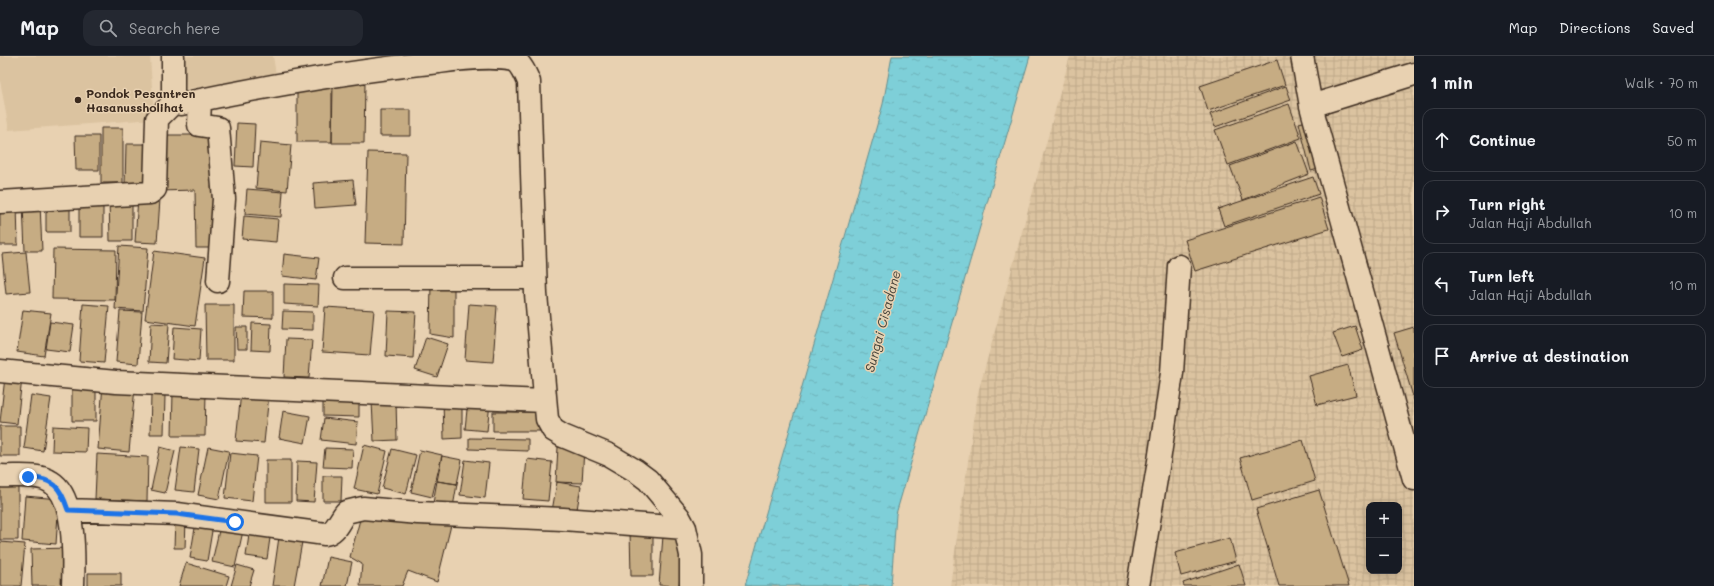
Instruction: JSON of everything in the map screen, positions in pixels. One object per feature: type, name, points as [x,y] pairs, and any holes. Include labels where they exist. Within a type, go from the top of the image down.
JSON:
[{"type":"street","points":[[173,56],[172,91],[175,101],[181,104],[373,69],[481,57],[496,57],[515,60],[523,69],[529,82],[535,278],[546,419],[553,430],[563,436],[609,455],[648,480],[679,517],[685,528],[691,555],[690,586]]},
{"type":"street","points":[[1302,56],[1311,106],[1414,479]]},
{"type":"street","points":[[1311,106],[1414,74]]},
{"type":"street","points":[[200,100],[199,125],[218,128],[224,199],[218,281]]},
{"type":"street","points":[[0,202],[150,193],[155,189],[157,119],[175,101]]},
{"type":"street","points":[[1138,586],[1172,373],[1179,266]]},
{"type":"street","points":[[345,278],[535,278]]},
{"type":"street","points":[[0,371],[116,382],[544,401]]},
{"type":"street","points":[[0,476],[39,478],[51,481],[58,488],[63,496],[68,510],[73,538],[73,586]]},
{"type":"street","points":[[68,510],[177,514],[325,534],[330,534],[334,531],[346,512],[363,508],[426,513],[563,519],[685,528]]},
{"type":"shaded area","name":"Pondok Pesantren Hasanussholihat","points":[[0,56],[150,56],[154,119],[9,130],[0,80]]},
{"type":"shaded area","points":[[183,56],[273,56],[276,75],[186,89]]},
{"type":"shaded area","points":[[1070,56],[1414,56],[1414,586],[950,586],[978,393]]},
{"type":"water","name":"Sungai Cisadane","points":[[892,56],[1030,56],[896,514],[891,586],[745,586],[883,104]]},
{"type":"building","points":[[1277,60],[1285,85],[1208,111],[1200,86]]},
{"type":"building","points":[[333,82],[365,83],[364,143],[332,143]]},
{"type":"building","points":[[297,83],[332,83],[332,142],[297,142]]},
{"type":"building","points":[[1286,86],[1291,100],[1215,127],[1210,114]]},
{"type":"building","points":[[1289,104],[1301,138],[1228,165],[1215,130]]},
{"type":"building","points":[[380,110],[411,110],[411,136],[380,136]]},
{"type":"building","points":[[1314,119],[1326,167],[1311,171],[1299,123]]},
{"type":"building","points":[[237,123],[255,124],[253,167],[235,166]]},
{"type":"building","points":[[101,128],[123,128],[123,183],[101,183]]},
{"type":"building","points":[[159,135],[213,135],[218,248],[196,248],[195,190],[160,191]]},
{"type":"building","points":[[75,136],[99,136],[99,170],[76,170]]},
{"type":"building","points":[[1297,141],[1309,174],[1243,200],[1230,166]]},
{"type":"building","points":[[260,142],[291,145],[287,191],[256,188]]},
{"type":"building","points":[[126,144],[153,144],[152,187],[125,186]]},
{"type":"building","points":[[368,152],[406,153],[404,244],[365,243]]},
{"type":"building","points":[[1313,177],[1319,194],[1224,226],[1218,209]]},
{"type":"building","points":[[353,180],[356,205],[315,208],[313,183]]},
{"type":"building","points":[[247,189],[283,192],[281,217],[245,214]]},
{"type":"building","points":[[109,197],[132,197],[132,241],[110,241]]},
{"type":"building","points":[[138,197],[160,199],[157,243],[135,242]]},
{"type":"building","points":[[1319,197],[1329,229],[1195,271],[1185,240]]},
{"type":"building","points":[[79,202],[103,202],[103,237],[79,237]]},
{"type":"building","points":[[17,203],[18,245],[0,245],[0,204]]},
{"type":"building","points":[[40,204],[42,251],[25,251],[23,205]]},
{"type":"building","points":[[46,206],[70,206],[70,232],[46,232]]},
{"type":"building","points":[[244,216],[278,219],[276,242],[242,239]]},
{"type":"building","points":[[119,246],[148,248],[143,311],[115,309]]},
{"type":"building","points":[[53,249],[116,250],[115,300],[52,299]]},
{"type":"building","points":[[154,251],[205,258],[195,326],[145,319]]},
{"type":"building","points":[[26,252],[30,292],[6,294],[2,254]]},
{"type":"building","points":[[284,254],[319,258],[316,280],[282,276]]},
{"type":"building","points":[[454,281],[454,338],[430,334],[431,284]]},
{"type":"building","points":[[284,284],[319,285],[318,306],[284,304]]},
{"type":"building","points":[[244,291],[273,291],[273,318],[243,317]]},
{"type":"building","points":[[83,304],[109,306],[104,363],[79,361]]},
{"type":"building","points":[[469,304],[497,306],[493,362],[465,360]]},
{"type":"building","points":[[205,305],[234,305],[234,360],[206,360]]},
{"type":"building","points":[[325,307],[374,310],[370,355],[322,352]]},
{"type":"building","points":[[23,310],[51,313],[44,356],[17,352]]},
{"type":"building","points":[[120,311],[142,312],[138,364],[116,362]]},
{"type":"building","points":[[283,311],[313,312],[313,330],[282,329]]},
{"type":"building","points":[[388,311],[416,312],[413,358],[386,356]]},
{"type":"building","points":[[50,322],[74,325],[70,352],[46,349]]},
{"type":"building","points":[[151,323],[169,324],[166,363],[149,362]]},
{"type":"building","points":[[252,323],[271,324],[270,351],[251,350]]},
{"type":"building","points":[[1355,326],[1363,350],[1342,357],[1333,333]]},
{"type":"building","points":[[174,327],[201,329],[199,361],[172,359]]},
{"type":"building","points":[[236,327],[247,327],[247,349],[237,349]]},
{"type":"building","points":[[1414,327],[1414,400],[1394,333]]},
{"type":"building","points":[[426,337],[448,344],[437,377],[415,370]]},
{"type":"building","points":[[286,339],[312,340],[309,378],[284,377]]},
{"type":"building","points":[[1348,365],[1356,395],[1317,405],[1309,376]]},
{"type":"building","points":[[5,377],[22,378],[17,424],[0,422]]},
{"type":"building","points":[[72,382],[96,382],[96,421],[72,421]]},
{"type":"building","points":[[103,384],[135,387],[129,452],[98,449]]},
{"type":"building","points":[[173,392],[206,393],[205,436],[172,436]]},
{"type":"building","points":[[241,392],[269,394],[264,443],[236,441]]},
{"type":"building","points":[[31,395],[51,398],[43,451],[24,448]]},
{"type":"building","points":[[151,395],[165,395],[164,434],[150,434]]},
{"type":"building","points":[[462,398],[462,438],[444,439],[443,399]]},
{"type":"building","points":[[323,400],[359,400],[359,417],[323,416]]},
{"type":"building","points":[[468,400],[490,403],[487,431],[465,429]]},
{"type":"building","points":[[396,401],[397,440],[374,441],[372,402]]},
{"type":"building","points":[[283,411],[310,416],[305,443],[279,438]]},
{"type":"building","points":[[493,412],[541,412],[541,431],[493,431]]},
{"type":"building","points":[[324,418],[358,422],[356,444],[321,440]]},
{"type":"building","points":[[0,426],[20,426],[20,456],[0,456]]},
{"type":"building","points":[[53,426],[87,428],[86,452],[52,451]]},
{"type":"building","points":[[469,438],[528,439],[528,451],[469,449]]},
{"type":"building","points":[[1303,440],[1315,481],[1252,500],[1240,458]]},
{"type":"building","points":[[364,445],[387,451],[377,494],[354,489]]},
{"type":"building","points":[[160,447],[175,451],[165,493],[151,490]]},
{"type":"building","points":[[181,447],[199,449],[194,492],[175,490]]},
{"type":"building","points":[[208,447],[229,451],[219,499],[198,495]]},
{"type":"building","points":[[558,447],[584,448],[582,483],[556,482]]},
{"type":"building","points":[[325,448],[353,449],[352,468],[323,467]]},
{"type":"building","points":[[392,449],[416,455],[406,494],[382,488]]},
{"type":"building","points":[[420,450],[442,455],[432,497],[411,492]]},
{"type":"building","points":[[230,453],[257,456],[252,501],[225,498]]},
{"type":"building","points":[[97,454],[148,457],[147,501],[95,499]]},
{"type":"building","points":[[442,456],[462,460],[457,484],[437,481]]},
{"type":"building","points":[[527,459],[552,462],[548,501],[523,499]]},
{"type":"building","points":[[266,460],[291,460],[291,502],[266,502]]},
{"type":"building","points":[[465,460],[489,463],[485,498],[460,495]]},
{"type":"building","points":[[297,461],[317,462],[314,502],[296,501]]},
{"type":"building","points":[[323,476],[342,476],[341,501],[323,501]]},
{"type":"building","points":[[437,481],[457,484],[453,507],[433,503]]},
{"type":"building","points":[[557,482],[581,486],[576,515],[552,511]]},
{"type":"building","points":[[0,485],[18,485],[18,540],[0,540]]},
{"type":"building","points":[[1319,490],[1349,586],[1279,586],[1256,509]]},
{"type":"building","points":[[25,496],[59,499],[56,544],[22,541]]},
{"type":"building","points":[[362,512],[451,525],[437,582],[408,571],[402,586],[360,586],[362,564],[350,557]]},
{"type":"building","points":[[175,519],[186,520],[185,548],[174,548]]},
{"type":"building","points":[[196,522],[213,525],[207,561],[190,558]]},
{"type":"building","points":[[220,526],[243,531],[235,567],[212,562]]},
{"type":"building","points":[[250,528],[271,531],[267,559],[246,556]]},
{"type":"building","points":[[630,530],[653,530],[653,576],[631,576]]},
{"type":"building","points":[[663,536],[683,538],[679,586],[659,585]]},
{"type":"building","points":[[279,537],[302,542],[294,586],[272,586]]},
{"type":"building","points":[[1230,538],[1236,561],[1181,576],[1175,553]]},
{"type":"building","points":[[0,542],[25,544],[21,586],[0,586]]},
{"type":"building","points":[[69,548],[70,586],[32,586],[31,549]]},
{"type":"building","points":[[328,557],[352,562],[347,586],[322,586]]},
{"type":"building","points":[[186,563],[229,576],[226,586],[179,586]]},
{"type":"building","points":[[1239,564],[1246,586],[1184,586],[1183,583]]},
{"type":"building","points":[[237,565],[254,570],[249,586],[231,586]]},
{"type":"building","points":[[88,573],[121,573],[121,586],[88,586]]},
{"type":"place","name":"Pondok Pesantren Hasanussholihat","points":[[78,100]]},
{"type":"route","points":[[28,477],[51,481],[63,496],[68,510],[177,514],[235,522]]}]
